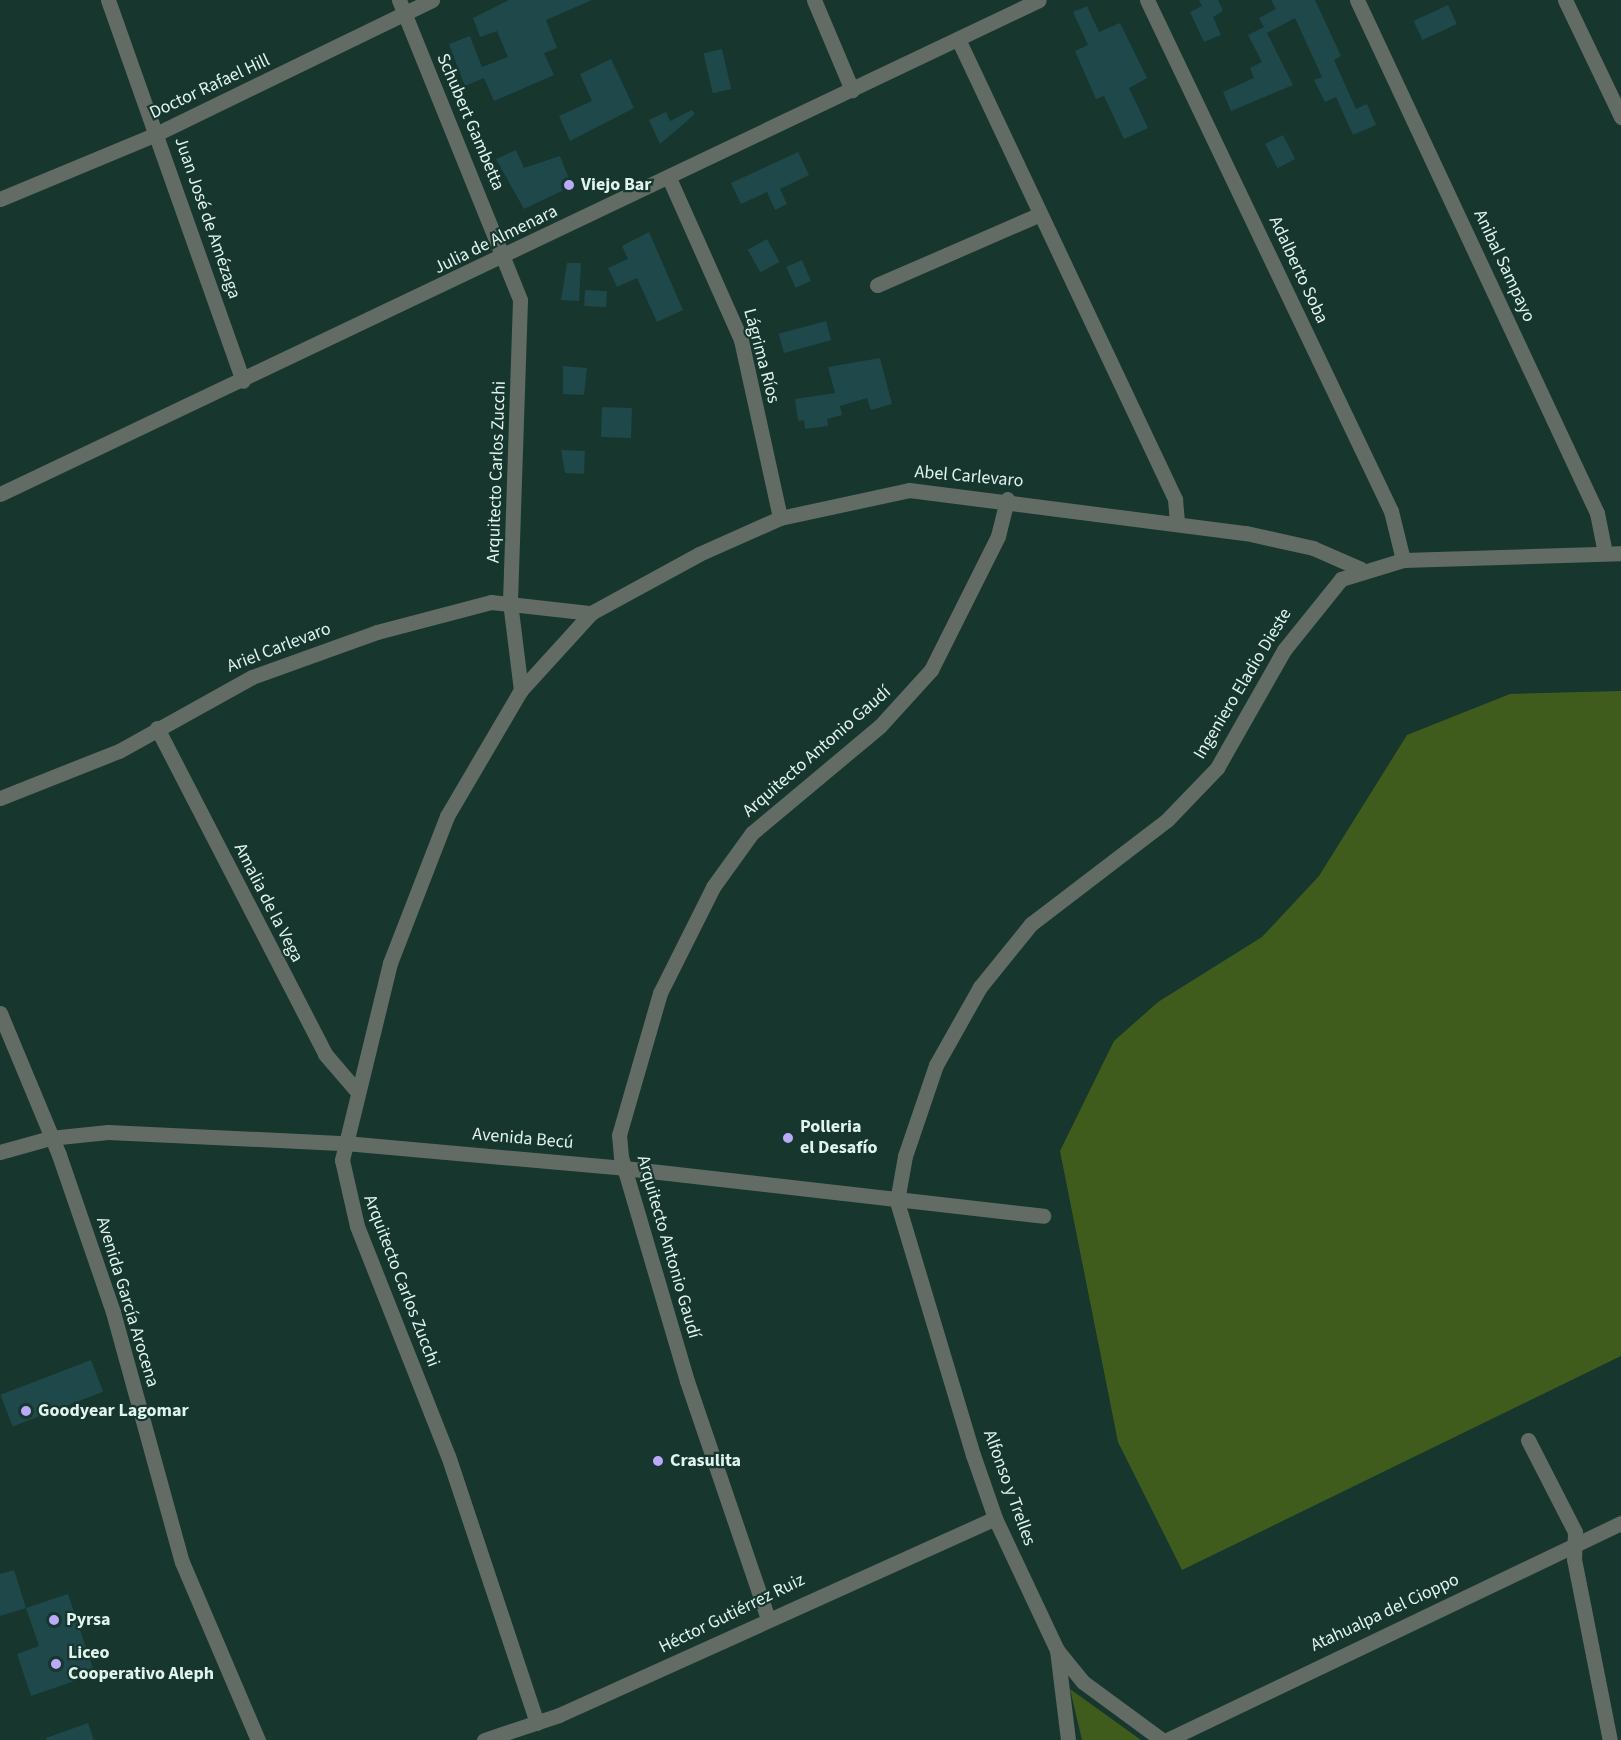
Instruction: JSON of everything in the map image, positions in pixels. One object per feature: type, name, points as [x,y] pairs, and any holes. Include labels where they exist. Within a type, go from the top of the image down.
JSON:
[{"type":"street","name":"Juan José de Amézaga","points":[[108,0],[243,381]]},
{"type":"street","name":"Schubert Gambetta","points":[[399,0],[506,258]]},
{"type":"street","name":"Doctor Rafael Hill","points":[[0,199],[156,134],[405,16],[432,0]]},
{"type":"street","points":[[814,0],[852,90]]},
{"type":"street","name":"Julia de Almenara","points":[[0,494],[506,258],[1039,0]]},
{"type":"street","name":"Adalberto Soba","points":[[1148,0],[1391,511],[1403,560]]},
{"type":"street","name":"Anibal Sampayo","points":[[1357,0],[1597,513],[1605,553]]},
{"type":"street","points":[[1565,0],[1621,117]]},
{"type":"street","points":[[958,39],[1038,215],[1175,499],[1177,521]]},
{"type":"street","name":"Lágrima Ríos","points":[[669,178],[741,340],[780,518]]},
{"type":"street","points":[[877,285],[1038,215]]},
{"type":"street","name":"Arquitecto Carlos Zucchi","points":[[506,258],[520,300],[521,346],[510,602],[521,690]]},
{"type":"street","name":"Abel Carlevaro","points":[[591,613],[780,518],[909,490],[1006,499],[1177,521],[1313,548],[1361,569]]},
{"type":"street","name":"Arquitecto Antonio Gaudí","points":[[767,1617],[720,1485],[624,1168],[619,1135],[628,1093],[660,993],[695,915],[752,833],[880,726],[931,670],[998,536],[1006,499]]},
{"type":"street","name":"Ingeniero Eladio Dieste","points":[[897,1201],[905,1156],[929,1083],[980,987],[1031,924],[1197,792],[1233,743],[1307,616],[1341,579],[1361,569],[1403,560],[1621,553]]},
{"type":"street","name":"Ariel Carlevaro","points":[[0,798],[119,750],[252,677],[347,643],[491,602],[510,602],[591,613]]},
{"type":"street","name":"Arquitecto Carlos Zucchi","points":[[537,1723],[448,1456],[357,1226],[344,1186],[345,1143],[355,1089],[390,963],[447,816],[521,690],[591,613]]},
{"type":"street","name":"Amalia de la Vega","points":[[157,728],[325,1054],[355,1089]]},
{"type":"street","name":"Avenida García Arocena","points":[[0,1013],[50,1138],[113,1312],[182,1562],[258,1740]]},
{"type":"street","name":"Avenida Becú","points":[[0,1152],[50,1138],[148,1132],[345,1143],[624,1168],[897,1201],[1043,1215]]},
{"type":"street","name":"Alfonso y Trelles","points":[[897,1201],[995,1518],[1057,1650],[1083,1682],[1162,1740]]},
{"type":"street","points":[[1528,1440],[1575,1532],[1574,1545],[1610,1740]]},
{"type":"street","name":"Héctor Gutiérrez Ruiz","points":[[484,1740],[537,1723],[767,1617],[995,1518]]},
{"type":"street","name":"Atahualpa del Cioppo","points":[[1167,1740],[1621,1523]]},
{"type":"street","points":[[1057,1650],[1068,1740]]},
{"type":"green space","points":[[1621,691],[1621,1356],[1182,1570],[1118,1442],[1060,1151],[1114,1041],[1158,1002],[1262,937],[1319,876],[1407,735],[1510,694]]},
{"type":"green space","points":[[1070,1689],[1141,1740],[1082,1740]]},
{"type":"building","points":[[509,0],[592,0],[546,20],[557,48],[544,53],[554,75],[494,101],[484,78],[465,86],[449,44],[470,36],[482,67],[508,57],[497,31],[480,37],[473,18]]},
{"type":"building","points":[[1199,0],[1218,0],[1223,11],[1213,17],[1221,35],[1204,42],[1190,12],[1202,6]]},
{"type":"building","points":[[1271,0],[1315,0],[1341,56],[1334,60],[1356,109],[1367,104],[1376,125],[1353,135],[1336,97],[1325,102],[1314,80],[1322,77],[1295,18],[1267,33],[1293,85],[1231,111],[1223,92],[1254,78],[1250,68],[1262,62],[1248,35],[1264,27],[1259,18],[1276,9]]},
{"type":"building","points":[[1448,5],[1457,24],[1422,40],[1414,21]]},
{"type":"building","points":[[1087,6],[1099,32],[1120,23],[1147,78],[1129,88],[1148,128],[1124,139],[1104,96],[1096,99],[1075,51],[1088,45],[1073,12]]},
{"type":"building","points":[[722,49],[731,89],[713,93],[703,53]]},
{"type":"building","points":[[611,59],[634,108],[570,141],[559,116],[592,101],[580,74]]},
{"type":"building","points":[[692,110],[695,114],[660,144],[649,120],[666,112],[670,121]]},
{"type":"building","points":[[1283,135],[1295,159],[1277,168],[1265,144]]},
{"type":"building","points":[[516,150],[524,168],[560,156],[572,186],[524,209],[496,159]]},
{"type":"building","points":[[798,152],[809,175],[780,189],[787,204],[775,210],[767,192],[741,204],[731,183]]},
{"type":"building","points":[[649,232],[683,310],[657,322],[637,278],[617,287],[608,268],[628,259],[622,246]]},
{"type":"building","points":[[767,239],[780,262],[760,272],[748,250]]},
{"type":"building","points":[[802,260],[811,281],[795,288],[786,267]]},
{"type":"building","points":[[567,263],[581,263],[579,301],[561,300]]},
{"type":"building","points":[[585,290],[607,291],[606,307],[584,306]]},
{"type":"building","points":[[826,321],[831,340],[784,353],[779,334]]},
{"type":"building","points":[[880,358],[892,404],[871,410],[867,398],[840,406],[842,415],[827,419],[828,426],[805,429],[804,420],[798,421],[795,399],[835,393],[828,367]]},
{"type":"building","points":[[563,366],[587,368],[584,395],[563,394]]},
{"type":"building","points":[[602,407],[632,408],[631,438],[601,437]]},
{"type":"building","points":[[561,450],[585,451],[584,474],[565,473]]},
{"type":"building","name":"Goodyear Lagomar","points":[[91,1360],[103,1392],[13,1427],[0,1395]]},
{"type":"building","points":[[14,1570],[26,1608],[0,1616],[0,1574]]},
{"type":"building","name":"Liceo Cooperativo Aleph","points":[[68,1594],[95,1674],[31,1696],[17,1654],[39,1646],[26,1608]]},
{"type":"building","points":[[88,1723],[94,1740],[46,1740],[46,1738]]},
{"type":"place","name":"Viejo Bar","points":[[569,185]]},
{"type":"place","name":"Polleria el Desafío","points":[[788,1138]]},
{"type":"place","name":"Goodyear Lagomar","points":[[26,1411]]},
{"type":"place","name":"Crasulita","points":[[658,1461]]},
{"type":"place","name":"Pyrsa","points":[[54,1620]]},
{"type":"place","name":"Liceo Cooperativo Aleph","points":[[56,1664]]}]
